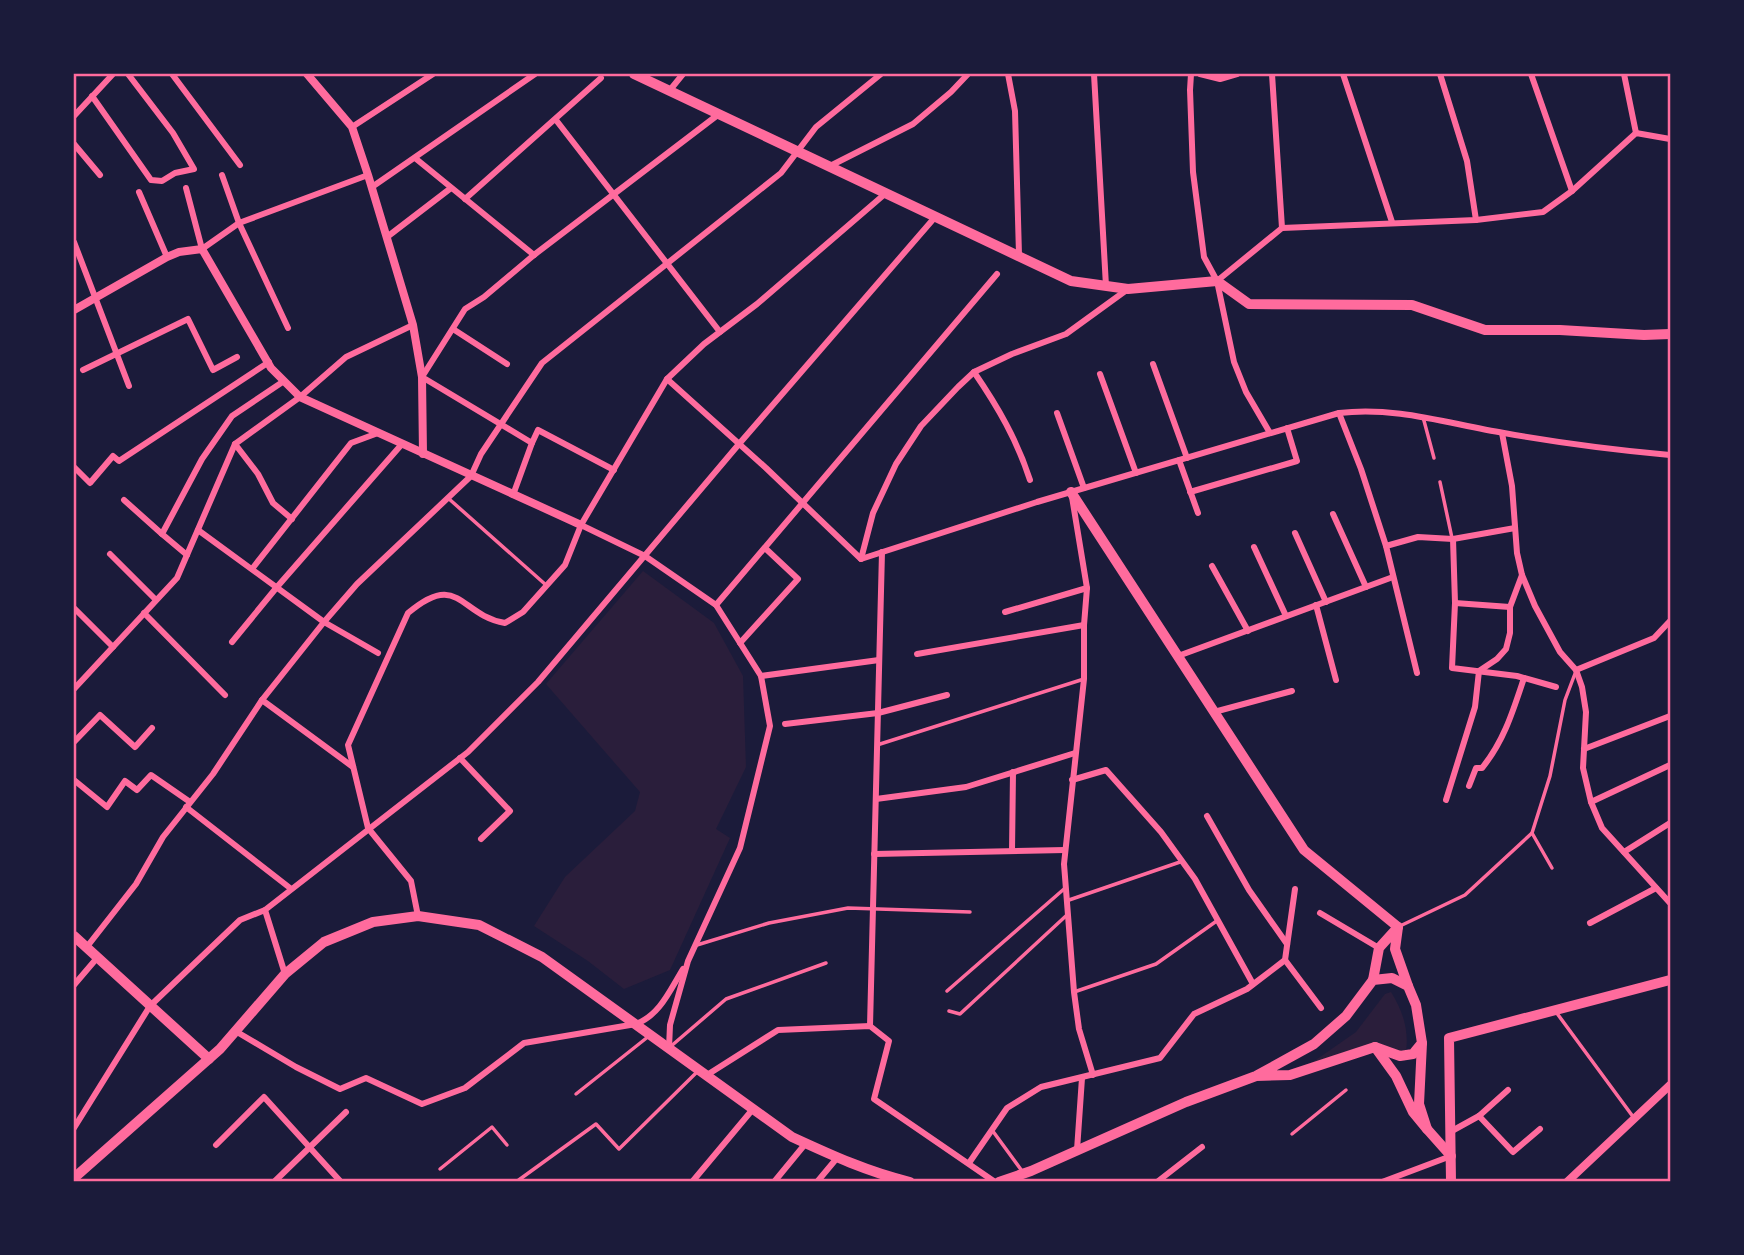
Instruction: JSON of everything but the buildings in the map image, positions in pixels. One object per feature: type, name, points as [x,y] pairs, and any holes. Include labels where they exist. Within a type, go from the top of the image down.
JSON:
[{"type":"main road","points":[[634,74],[1071,281],[1128,289],[1217,281],[1249,304],[1412,305],[1485,330],[1671,334]]},
{"type":"main road","points":[[1071,492],[1304,850],[1398,927]]},
{"type":"main road","points":[[74,1178],[209,1059],[237,1032],[285,974],[324,942],[373,922],[418,916],[479,925],[542,957],[792,1137],[884,1176],[910,1181]]},
{"type":"main road","points":[[997,1181],[1025,1177],[1077,1150],[1186,1102],[1256,1076],[1314,1044],[1346,1016],[1373,980],[1379,948],[1398,927]]},
{"type":"main road","points":[[1398,927],[1395,949],[1416,1005],[1422,1044],[1419,1104],[1427,1129]]},
{"type":"main road","points":[[74,936],[209,1059]]},
{"type":"main road","points":[[1373,980],[1392,978],[1408,986]]},
{"type":"main road","points":[[1451,1181],[1449,1038],[1671,980]]},
{"type":"main road","points":[[1256,1076],[1290,1075],[1375,1047],[1399,1056],[1413,1054],[1422,1044]]},
{"type":"main road","points":[[1375,1047],[1396,1076],[1413,1112],[1451,1156]]},
{"type":"street","points":[[74,116],[113,74]]},
{"type":"street","points":[[92,96],[151,180],[162,181],[174,173],[194,169],[173,133],[128,74]]},
{"type":"street","points":[[172,74],[240,165]]},
{"type":"street","points":[[352,127],[433,74]]},
{"type":"street","points":[[372,187],[535,74]]},
{"type":"street","points":[[670,90],[683,74]]},
{"type":"street","points":[[86,948],[136,884],[163,837],[213,774],[262,700],[357,584],[471,476],[481,454],[542,363],[781,173],[816,127],[881,74]]},
{"type":"street","points":[[830,166],[913,124],[968,74]]},
{"type":"street","points":[[1008,74],[1015,111],[1019,255]]},
{"type":"street","points":[[1094,74],[1107,286]]},
{"type":"street","points":[[1191,74],[1193,172],[1204,257],[1217,281],[1234,362],[1246,392],[1270,433]]},
{"type":"street","points":[[1200,74],[1220,79],[1237,74]]},
{"type":"street","points":[[1272,74],[1282,228]]},
{"type":"street","points":[[1343,74],[1392,222]]},
{"type":"street","points":[[1440,74],[1467,162],[1476,220]]},
{"type":"street","points":[[1531,74],[1572,191]]},
{"type":"street","points":[[1624,74],[1636,133]]},
{"type":"street","points":[[312,75],[352,127],[413,325],[422,377],[423,454]]},
{"type":"street","points":[[465,199],[601,78]]},
{"type":"street","points":[[422,377],[465,309],[719,114]]},
{"type":"street","points":[[556,120],[720,332]]},
{"type":"street","points":[[1217,281],[1282,228],[1476,220],[1543,212],[1572,191],[1636,133]]},
{"type":"street","points":[[1636,133],[1671,139]]},
{"type":"street","points":[[74,144],[100,176]]},
{"type":"street","points":[[415,158],[534,255]]},
{"type":"street","points":[[222,175],[239,223],[288,328]]},
{"type":"street","points":[[74,310],[167,257],[179,252],[202,249],[239,223],[368,175]]},
{"type":"street","points":[[186,188],[202,249],[271,368],[300,397],[645,555],[716,606],[761,676],[770,726],[740,848],[688,961],[670,1025],[669,1048]]},
{"type":"street","points":[[387,237],[452,188]]},
{"type":"street","points":[[139,192],[167,257]]},
{"type":"street","points":[[418,916],[411,881],[368,828],[348,745],[408,613],[426,598],[445,594],[461,600],[489,620],[505,623],[523,612],[565,565],[581,525],[667,379],[704,344],[757,304],[886,192]]},
{"type":"street","points":[[74,1128],[150,1006],[240,920],[265,910],[460,758],[538,682],[739,443],[936,216]]},
{"type":"street","points":[[74,242],[130,386]]},
{"type":"street","points":[[716,606],[997,274]]},
{"type":"street","points":[[861,559],[873,513],[896,464],[921,426],[974,372],[1012,354],[1066,334],[1128,289]]},
{"type":"street","points":[[83,370],[188,319],[212,370],[237,357]]},
{"type":"street","points":[[74,689],[177,578],[235,444],[300,397],[346,357],[413,325]]},
{"type":"street","points":[[453,329],[507,364]]},
{"type":"street","points":[[74,467],[90,483],[113,456],[119,461],[269,362]]},
{"type":"street","points":[[1153,364],[1198,513]]},
{"type":"street","points":[[974,372],[1008,425],[1030,480]]},
{"type":"street","points":[[1100,373],[1136,473]]},
{"type":"street","points":[[422,377],[532,443]]},
{"type":"street","points":[[667,379],[861,559]]},
{"type":"street","points":[[162,534],[202,458],[232,416],[284,381]]},
{"type":"street","points":[[861,559],[1084,488],[1339,413],[1393,411],[1502,433],[1671,455]]},
{"type":"street","points":[[1057,413],[1084,488]]},
{"type":"street","points":[[1339,413],[1361,469],[1385,546],[1418,673]]},
{"type":"street","points":[[1191,492],[1297,461],[1287,428]]},
{"type":"street","points":[[513,495],[538,430],[614,470]]},
{"type":"street","points":[[252,569],[351,443],[378,433]]},
{"type":"street","points":[[1502,433],[1512,486],[1522,575],[1535,606],[1560,652],[1576,670],[1582,687],[1586,712],[1583,768],[1591,802],[1602,828],[1671,903]]},
{"type":"street","points":[[235,444],[258,474],[273,503],[292,519]]},
{"type":"street","points":[[232,642],[276,587],[402,444]]},
{"type":"street","points":[[1071,492],[1087,588],[1084,679],[1065,850],[1065,888],[1079,1029],[1093,1075]]},
{"type":"street","points":[[124,500],[187,555]]},
{"type":"street","points":[[1333,514],[1366,587]]},
{"type":"street","points":[[1385,546],[1418,537],[1452,539],[1515,528]]},
{"type":"street","points":[[198,530],[324,622],[378,653]]},
{"type":"street","points":[[1295,533],[1326,602]]},
{"type":"street","points":[[1452,539],[1455,603],[1452,668],[1524,678],[1556,687]]},
{"type":"street","points":[[1254,547],[1286,617]]},
{"type":"street","points":[[740,643],[798,579],[765,548]]},
{"type":"street","points":[[870,1026],[882,552]]},
{"type":"street","points":[[110,554],[156,600]]},
{"type":"street","points":[[1212,566],[1248,631]]},
{"type":"street","points":[[1446,800],[1475,707],[1479,671],[1506,649],[1510,633],[1510,607],[1522,575]]},
{"type":"street","points":[[1177,657],[1393,577]]},
{"type":"street","points":[[1005,612],[1087,588]]},
{"type":"street","points":[[1455,603],[1510,607]]},
{"type":"street","points":[[1316,606],[1336,680]]},
{"type":"street","points":[[74,608],[113,647]]},
{"type":"street","points":[[144,614],[225,695]]},
{"type":"street","points":[[1576,670],[1654,638],[1671,621]]},
{"type":"street","points":[[917,654],[1084,625]]},
{"type":"street","points":[[761,676],[879,660]]},
{"type":"street","points":[[1469,786],[1476,768],[1482,768],[1507,730],[1524,678]]},
{"type":"street","points":[[1214,712],[1292,691]]},
{"type":"street","points":[[785,724],[878,713],[947,695]]},
{"type":"street","points":[[262,700],[353,767]]},
{"type":"street","points":[[74,742],[100,715],[135,747],[152,728]]},
{"type":"street","points":[[1584,749],[1671,716]]},
{"type":"street","points":[[876,799],[966,787],[1075,753]]},
{"type":"street","points":[[460,758],[510,811],[481,839]]},
{"type":"street","points":[[1591,802],[1671,765]]},
{"type":"street","points":[[1072,780],[1106,769],[1161,832],[1182,861],[1253,984]]},
{"type":"street","points":[[1012,851],[1013,772]]},
{"type":"street","points":[[74,780],[107,807],[125,781],[137,790],[151,775],[290,888]]},
{"type":"street","points":[[1207,816],[1249,890],[1287,944]]},
{"type":"street","points":[[1624,852],[1671,823]]},
{"type":"street","points":[[874,854],[1065,850]]},
{"type":"street","points":[[1590,923],[1656,888]]},
{"type":"street","points":[[1294,889],[1285,960],[1321,1008]]},
{"type":"street","points":[[265,910],[285,974]]},
{"type":"street","points":[[1320,913],[1379,948]]},
{"type":"street","points":[[74,985],[97,958]]},
{"type":"street","points":[[969,1163],[1007,1108],[1041,1087],[1160,1058],[1194,1014],[1253,984],[1285,960]]},
{"type":"street","points":[[237,1032],[340,1089],[366,1078],[422,1104],[465,1088],[524,1042],[636,1024],[649,1019],[659,1008],[688,961]]},
{"type":"street","points":[[703,1072],[778,1030],[870,1026],[889,1041],[874,1099],[997,1181]]},
{"type":"street","points":[[1077,1150],[1082,1078]]},
{"type":"street","points":[[1567,1181],[1671,1085]]},
{"type":"street","points":[[1450,1132],[1479,1116],[1508,1090]]},
{"type":"street","points":[[216,1145],[264,1097],[341,1181]]},
{"type":"street","points":[[692,1181],[753,1109]]},
{"type":"street","points":[[274,1181],[346,1112]]},
{"type":"street","points":[[1479,1116],[1514,1152],[1540,1129]]},
{"type":"street","points":[[774,1181],[806,1143]]},
{"type":"street","points":[[1157,1181],[1202,1147]]},
{"type":"street","points":[[1382,1181],[1451,1156]]},
{"type":"street","points":[[817,1181],[837,1158]]},
{"type":"lane","points":[[1423,417],[1434,458]]},
{"type":"lane","points":[[1440,482],[1452,539]]},
{"type":"lane","points":[[448,498],[547,585]]},
{"type":"lane","points":[[1398,927],[1465,895],[1532,833],[1550,776],[1565,700],[1576,670]]},
{"type":"lane","points":[[877,745],[1084,679]]},
{"type":"lane","points":[[1532,833],[1552,868]]},
{"type":"lane","points":[[1066,901],[1182,861]]},
{"type":"lane","points":[[947,991],[1065,888]]},
{"type":"lane","points":[[693,947],[769,923],[848,908],[970,912]]},
{"type":"lane","points":[[949,1011],[960,1014],[1068,914]]},
{"type":"lane","points":[[1074,992],[1156,964],[1218,920]]},
{"type":"lane","points":[[669,1048],[726,999],[826,963]]},
{"type":"lane","points":[[1555,1010],[1634,1118]]},
{"type":"lane","points":[[576,1094],[651,1035]]},
{"type":"lane","points":[[516,1181],[596,1124],[619,1149],[703,1072]]},
{"type":"lane","points":[[1292,1133],[1346,1090]]},
{"type":"lane","points":[[440,1169],[492,1127],[507,1145]]},
{"type":"lane","points":[[992,1130],[1025,1177]]},
{"type":"shaded area","points":[[643,571],[714,623],[743,676],[746,767],[716,829],[730,838],[670,970],[624,989],[588,961],[534,926],[565,877],[635,811],[640,792],[546,684]]},
{"type":"shaded area","points":[[1391,992],[1404,1021],[1406,1052],[1361,1047],[1310,1064],[1356,1032],[1385,994]]}]
